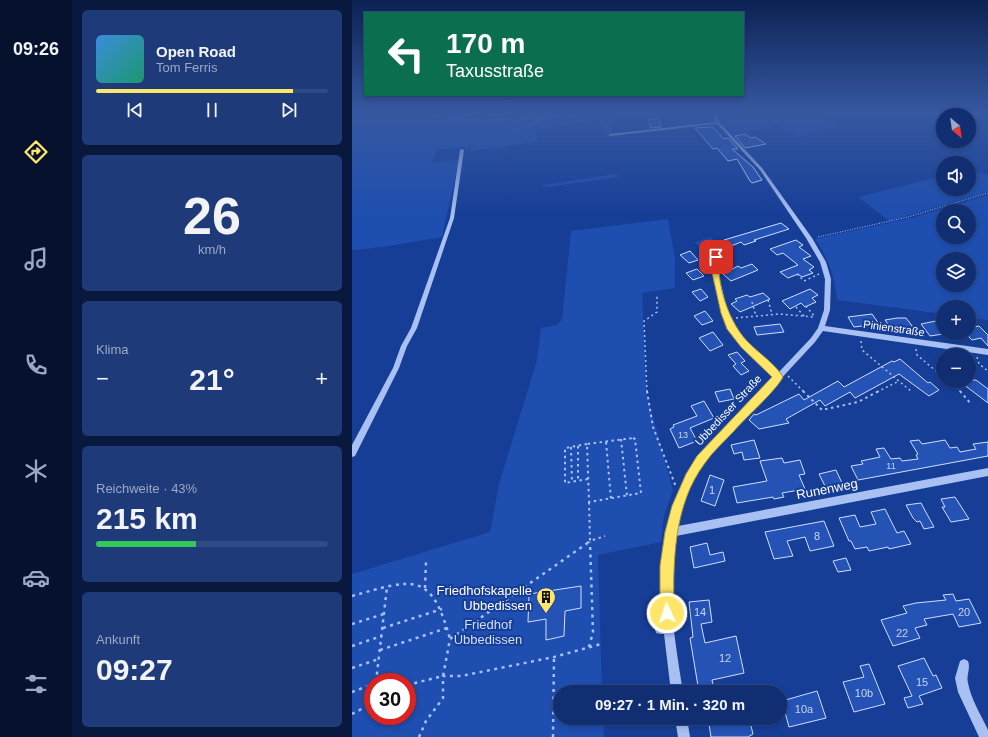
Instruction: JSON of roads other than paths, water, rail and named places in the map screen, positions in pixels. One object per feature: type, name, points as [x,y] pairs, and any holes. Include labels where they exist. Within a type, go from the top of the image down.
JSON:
[{"type":"street","name":"Ubbedisser Straße","points":[[676,685],[664,628],[671,532],[683,494],[700,459],[803,352],[828,304],[827,273],[823,262],[809,238],[761,169],[741,147]]},
{"type":"street","points":[[352,453],[396,368],[404,346],[414,328],[452,218],[462,150]]},
{"type":"street","points":[[716,257],[714,268],[726,319],[738,338],[781,374]]},
{"type":"street","name":"Pinienstraße","points":[[818,325],[860,334],[988,352]]},
{"type":"street","name":"Runenweg","points":[[671,532],[988,472]]},
{"type":"street","points":[[964,665],[960,678],[964,692],[985,737]]},
{"type":"street","points":[[682,725],[684,737]]},
{"type":"place","name":"Friedhofskapelle Ubbedissen","points":[[546,614]]},
{"type":"park label","name":"Friedhof Ubbedissen","points":[[488,632]]}]
